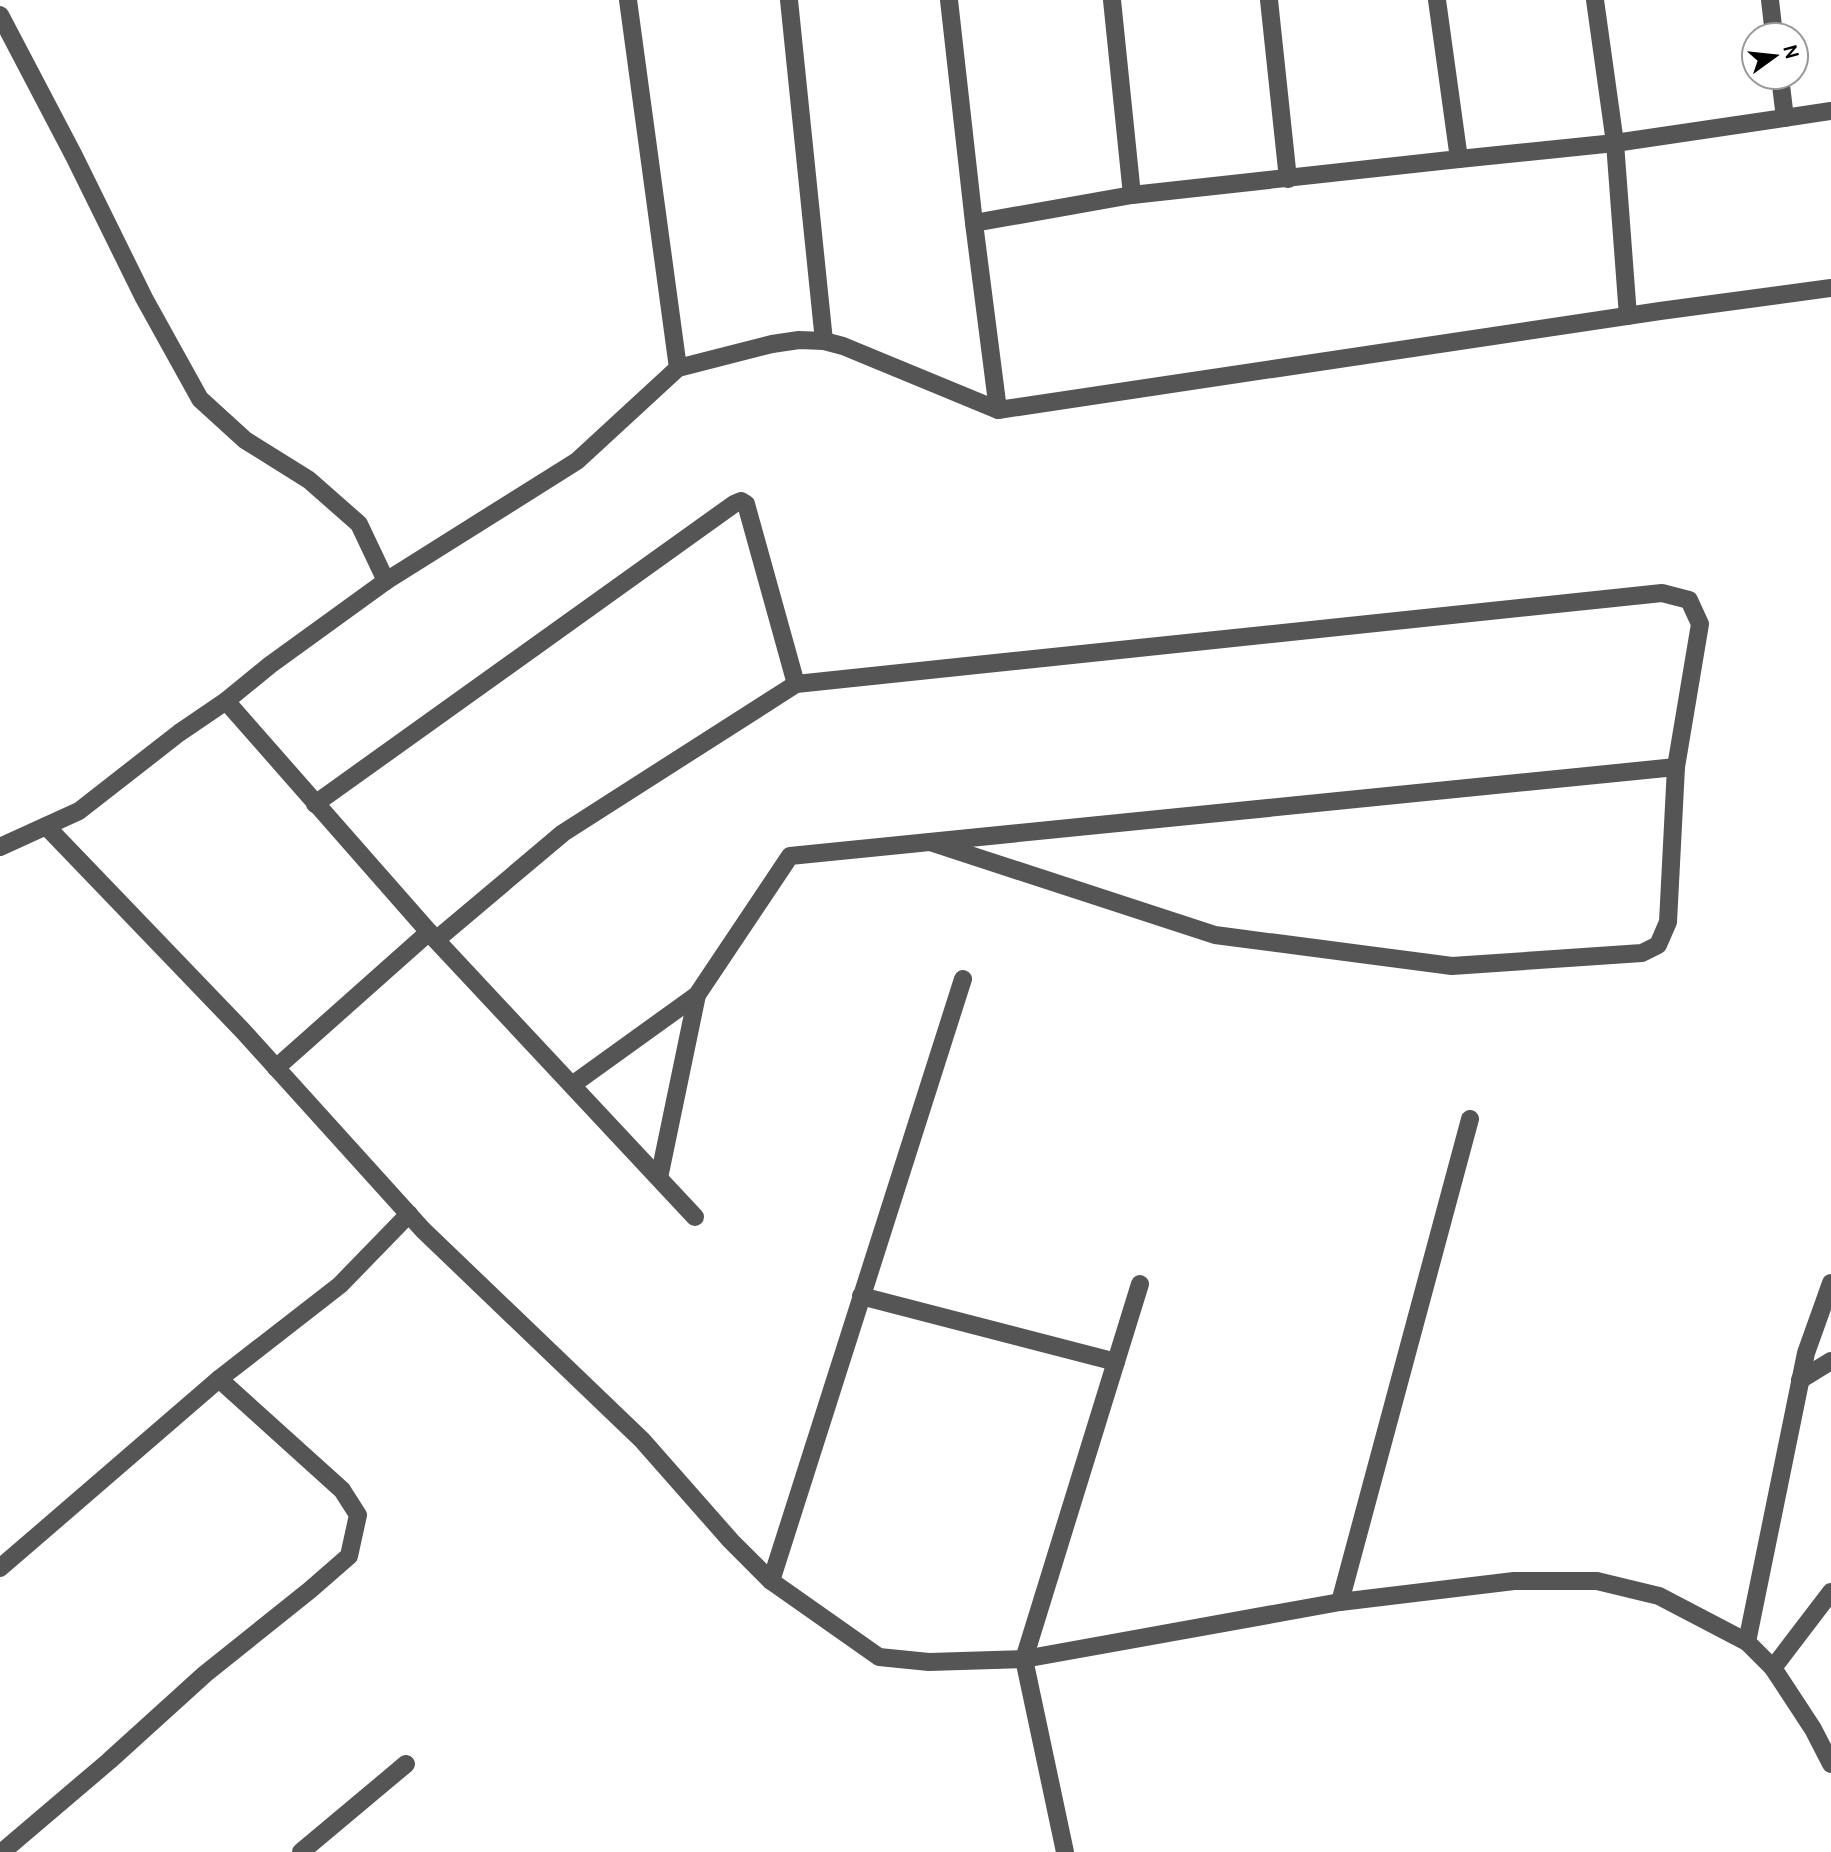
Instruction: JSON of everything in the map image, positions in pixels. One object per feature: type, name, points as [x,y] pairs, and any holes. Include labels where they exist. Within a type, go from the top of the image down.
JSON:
[{"type":"street","points":[[628,0],[678,368]]},
{"type":"street","points":[[789,0],[824,341]]},
{"type":"street","points":[[949,0],[998,410]]},
{"type":"street","points":[[1112,0],[1132,195]]},
{"type":"street","points":[[1269,0],[1288,179]]},
{"type":"street","points":[[1437,0],[1459,159]]},
{"type":"street","points":[[1595,0],[1615,143],[1628,316]]},
{"type":"street","points":[[1770,0],[1772,21]]},
{"type":"street","points":[[0,15],[144,298],[201,399],[245,440],[309,480],[359,524],[386,580]]},
{"type":"street","points":[[1782,91],[1785,118]]},
{"type":"street","points":[[974,223],[1132,195],[1615,143],[1831,111]]},
{"type":"street","points":[[0,847],[79,811],[179,733],[226,701],[270,665],[386,580],[578,461],[678,368],[772,344],[799,340],[824,341],[843,346],[998,410],[1831,288]]},
{"type":"street","points":[[315,804],[737,502],[743,501],[746,504],[796,684]]},
{"type":"street","points":[[276,1068],[432,936],[563,834],[796,684],[1662,593],[1689,600],[1700,624],[1676,767],[1668,922],[1658,945],[1642,953],[1452,967],[1215,935],[930,842]]},
{"type":"street","points":[[226,701],[432,936],[695,1217]]},
{"type":"street","points":[[572,1085],[697,995],[790,856],[1676,767]]},
{"type":"street","points":[[46,826],[276,1068],[409,1214],[642,1440],[731,1541],[771,1581],[879,1657],[929,1662],[1024,1659],[1340,1602],[1514,1581],[1597,1581],[1659,1596],[1747,1642],[1773,1668],[1813,1729],[1831,1764]]},
{"type":"street","points":[[771,1581],[963,979]]},
{"type":"street","points":[[659,1178],[697,995]]},
{"type":"street","points":[[1340,1602],[1470,1119]]},
{"type":"street","points":[[0,1568],[219,1378],[340,1285],[409,1214]]},
{"type":"street","points":[[1747,1642],[1805,1353],[1831,1283]]},
{"type":"street","points":[[1065,1852],[1024,1659],[1140,1284]]},
{"type":"street","points":[[861,1296],[1116,1362]]},
{"type":"street","points":[[1800,1380],[1831,1361]]},
{"type":"street","points":[[2,1852],[109,1761],[205,1674],[349,1556],[358,1515],[342,1490],[219,1378]]},
{"type":"street","points":[[1773,1668],[1831,1592]]},
{"type":"street","points":[[301,1852],[406,1764]]}]
